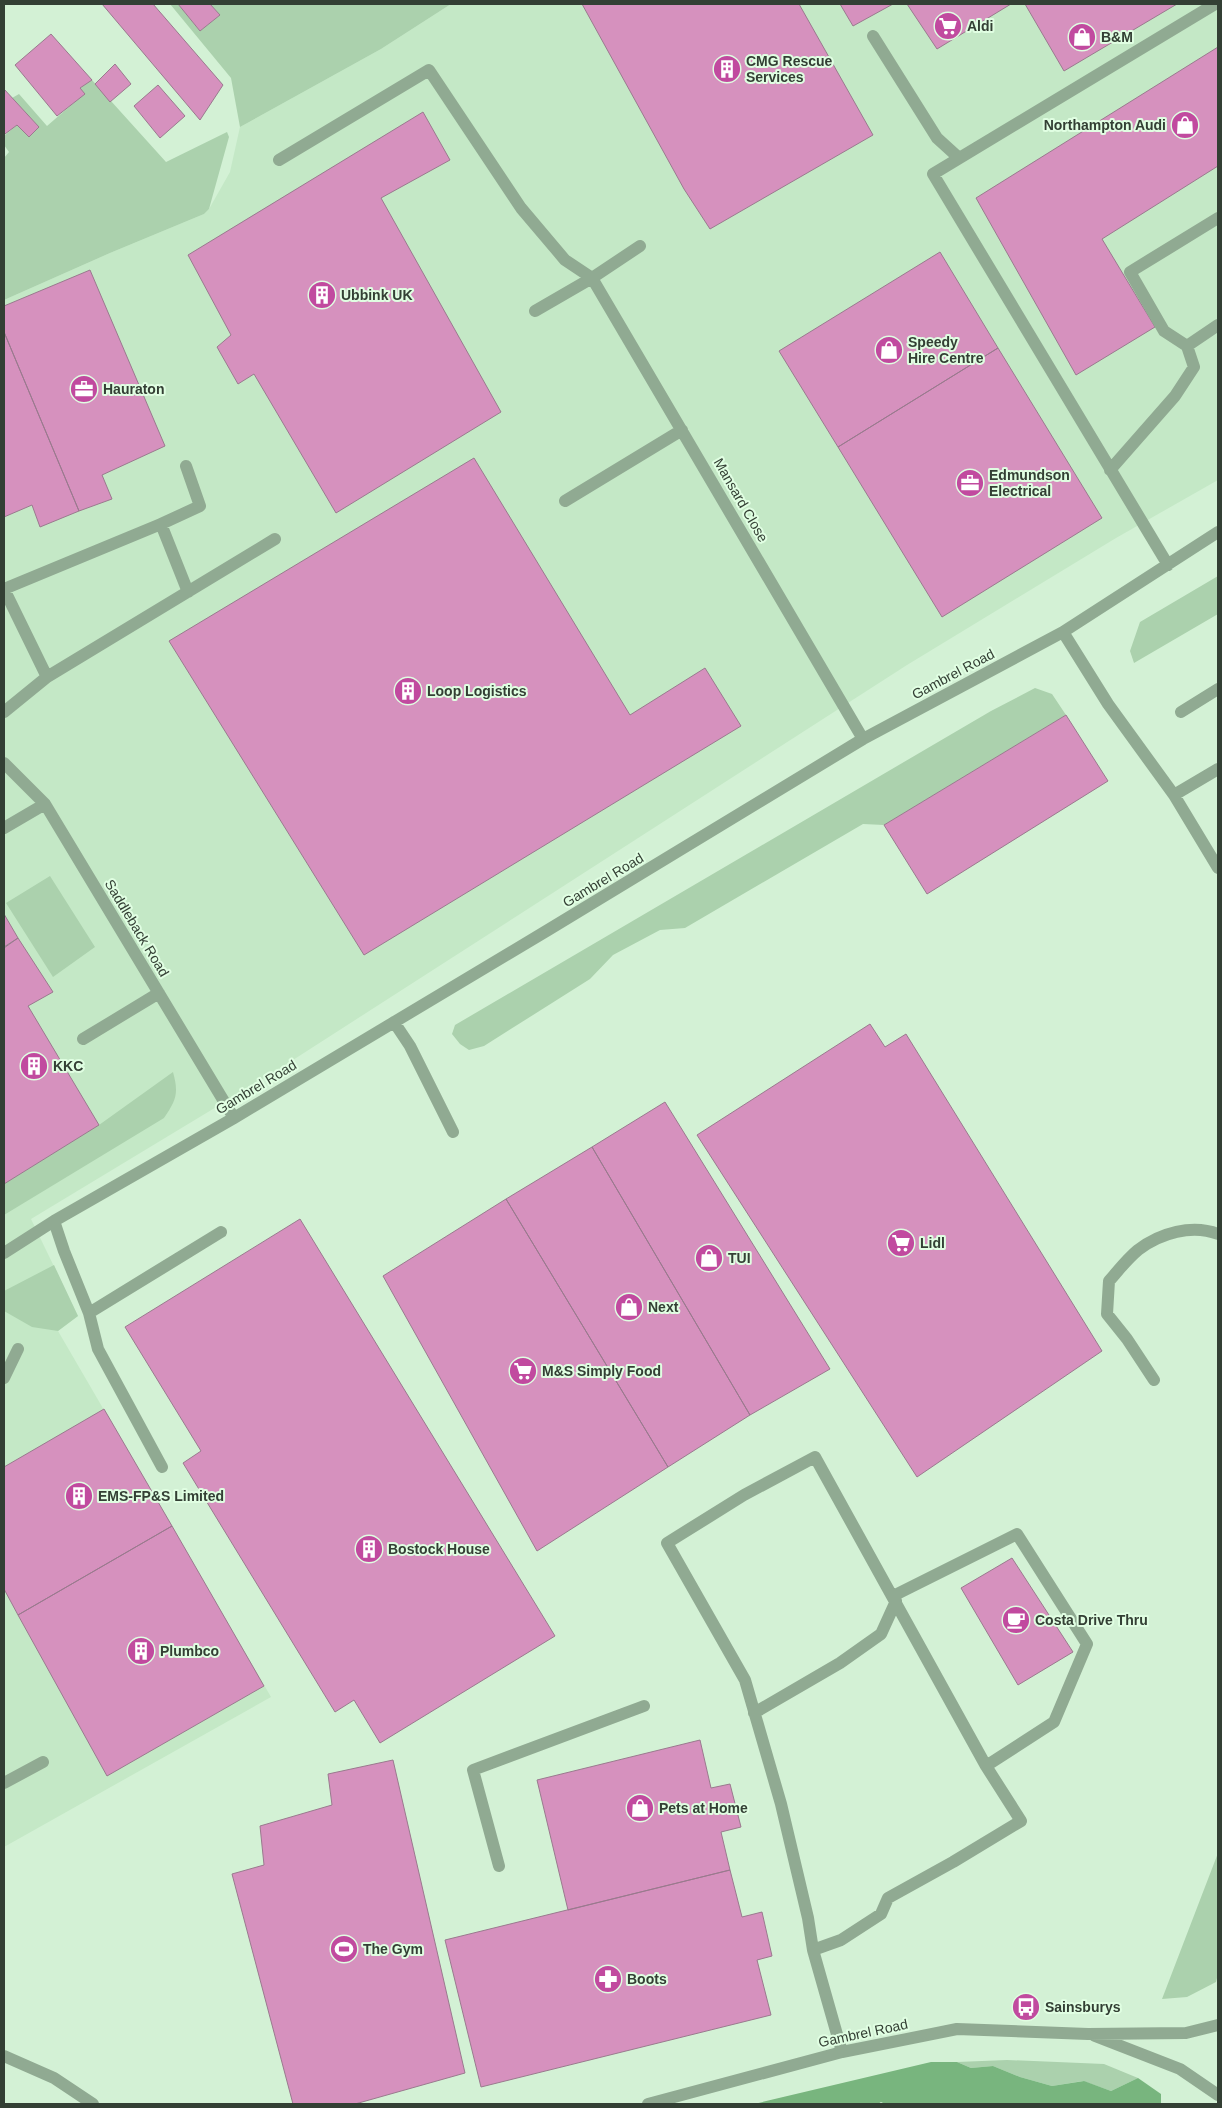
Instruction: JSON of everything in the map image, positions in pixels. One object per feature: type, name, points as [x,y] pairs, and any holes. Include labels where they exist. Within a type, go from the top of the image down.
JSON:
[{"type":"street","points":[[1168,565],[932,174],[1215,4]]},
{"type":"street","points":[[873,36],[937,138],[959,158]]},
{"type":"street","points":[[279,160],[429,70],[521,208],[565,260],[592,278]]},
{"type":"street","points":[[1110,470],[1175,396],[1194,367],[1187,346],[1164,331],[1130,272],[1218,218]]},
{"type":"street","points":[[535,311],[592,278],[640,246]]},
{"type":"street","name":"Mansard Close","points":[[592,278],[863,738]]},
{"type":"street","points":[[1187,346],[1218,325]]},
{"type":"street","points":[[565,501],[682,430]]},
{"type":"street","points":[[47,677],[4,589],[200,506],[186,466]]},
{"type":"street","points":[[160,524],[188,592]]},
{"type":"street","name":"Gambrel Road","points":[[4,1253],[54,1221],[234,1118],[752,807],[863,738],[1062,632],[1218,532]]},
{"type":"street","points":[[4,712],[47,677],[275,539]]},
{"type":"street","points":[[1062,632],[1108,704],[1174,795],[1218,868]]},
{"type":"street","points":[[1181,712],[1218,689]]},
{"type":"street","name":"Saddleback Road","points":[[4,763],[45,804],[234,1118]]},
{"type":"street","points":[[1174,795],[1218,769]]},
{"type":"street","points":[[4,828],[45,804]]},
{"type":"street","points":[[83,1039],[160,993]]},
{"type":"street","points":[[394,1022],[410,1046],[453,1132]]},
{"type":"street","points":[[54,1221],[89,1314],[98,1349],[162,1467]]},
{"type":"street","points":[[1154,1380],[1127,1339],[1107,1314],[1109,1281],[1138,1250],[1157,1239],[1190,1229],[1218,1234]]},
{"type":"street","points":[[89,1314],[221,1232]]},
{"type":"street","points":[[4,1378],[18,1349]]},
{"type":"street","points":[[813,1950],[841,1940],[881,1914],[888,1898],[1021,1821],[986,1766],[815,1457],[744,1495],[667,1543],[745,1680],[783,1813],[808,1918],[813,1950],[842,2052]]},
{"type":"street","points":[[754,1713],[840,1663],[881,1634],[894,1599],[1017,1534],[1087,1644],[1054,1722],[986,1766]]},
{"type":"street","points":[[499,1866],[473,1770],[644,1706]]},
{"type":"street","points":[[4,1783],[43,1762]]},
{"type":"street","name":"Gambrel Road","points":[[648,2104],[842,2052],[957,2029],[1088,2034],[1186,2033],[1218,2025]]},
{"type":"street","name":"Gambrel Road","points":[[1088,2034],[1180,2069],[1218,2095]]},
{"type":"street","points":[[4,2056],[54,2078],[93,2104]]},
{"type":"shaded area","points":[[170,4],[178,4],[200,31],[220,15],[210,4],[451,4],[381,49],[240,127],[231,78]]},
{"type":"shaded area","points":[[451,4],[1218,4],[1218,480],[1116,538],[907,665],[279,1069],[31,1219],[78,1316],[58,1331],[271,1697],[4,1847],[4,300],[204,214],[209,209],[230,172],[240,127],[381,49]]},
{"type":"shaded area","points":[[92,80],[166,162],[227,132],[229,137],[209,209],[204,214],[4,300],[4,158],[9,152],[4,145],[4,136],[17,125],[29,137],[39,127],[12,98],[19,94],[47,126],[84,94],[80,88]]},
{"type":"shaded area","points":[[1218,576],[1218,614],[1134,663],[1130,651],[1140,622]]},
{"type":"shaded area","points":[[1035,688],[1052,694],[1066,715],[884,825],[863,824],[685,928],[660,930],[613,955],[590,979],[484,1046],[469,1050],[460,1044],[452,1034],[455,1025],[991,711]]},
{"type":"shaded area","points":[[50,876],[95,947],[53,977],[6,903]]},
{"type":"shaded area","points":[[173,1072],[176,1091],[171,1106],[164,1118],[4,1215],[4,1184],[99,1125]]},
{"type":"shaded area","points":[[54,1265],[78,1316],[58,1331],[32,1327],[4,1311],[4,1291]]},
{"type":"shaded area","points":[[1218,1853],[1218,1974],[1216,1982],[1187,1997],[1162,1999]]},
{"type":"shaded area","points":[[1007,2060],[1104,2064],[1138,2078],[1111,2091],[1083,2081],[1052,2086],[1020,2077],[993,2066],[971,2068],[957,2062]]},
{"type":"green space","points":[[931,2062],[957,2062],[971,2068],[993,2066],[1020,2077],[1052,2086],[1084,2081],[1111,2091],[1138,2078],[1161,2094],[1161,2104],[885,2104],[881,2102],[878,2104],[754,2104]]},
{"type":"building","points":[[102,4],[153,4],[223,85],[200,120]]},
{"type":"building","points":[[178,4],[210,4],[220,15],[200,31]]},
{"type":"building","name":"CMG Rescue Services","points":[[582,4],[799,4],[873,135],[710,229],[684,189]]},
{"type":"building","points":[[840,4],[893,4],[853,26]]},
{"type":"building","name":"Aldi","points":[[907,4],[1011,4],[937,49]]},
{"type":"building","name":"B&M","points":[[1025,4],[1177,4],[1064,71]]},
{"type":"building","points":[[51,34],[92,80],[80,88],[85,94],[57,116],[15,65]]},
{"type":"building","points":[[1218,47],[1218,166],[1102,239],[1155,327],[1076,375],[976,198]]},
{"type":"building","points":[[115,64],[131,84],[110,102],[95,84]]},
{"type":"building","points":[[158,85],[185,116],[160,138],[134,106]]},
{"type":"building","points":[[4,89],[39,127],[29,137],[17,125],[4,133]]},
{"type":"building","name":"Ubbink UK","points":[[423,112],[450,160],[381,198],[501,412],[336,513],[254,374],[238,384],[217,347],[231,335],[188,255]]},
{"type":"building","name":"Speedy Hire Centre","points":[[940,252],[998,348],[838,447],[779,351]]},
{"type":"building","name":"Hauraton","points":[[90,270],[165,446],[102,475],[112,499],[79,511],[4,332],[4,306]]},
{"type":"building","points":[[4,332],[79,511],[40,527],[32,505],[4,517]]},
{"type":"building","name":"Edmundson Electrical","points":[[998,348],[1102,518],[942,617],[838,447]]},
{"type":"building","name":"Loop Logistics","points":[[474,458],[630,715],[705,668],[741,726],[364,955],[169,641]]},
{"type":"building","points":[[1066,715],[1108,781],[927,894],[884,825]]},
{"type":"building","points":[[4,914],[18,938],[4,947]]},
{"type":"building","name":"KKC","points":[[18,938],[53,992],[28,1006],[99,1125],[4,1184],[4,948]]},
{"type":"building","name":"Lidl","points":[[870,1024],[885,1047],[906,1034],[1102,1351],[917,1477],[697,1135]]},
{"type":"building","name":"TUI","points":[[665,1102],[830,1369],[750,1415],[592,1147]]},
{"type":"building","name":"Next","points":[[592,1147],[750,1415],[668,1467],[506,1199]]},
{"type":"building","name":"M&S Simply Food","points":[[506,1199],[668,1467],[537,1551],[383,1276]]},
{"type":"building","name":"Bostock House","points":[[300,1219],[555,1636],[380,1743],[354,1700],[335,1712],[183,1463],[201,1451],[125,1327]]},
{"type":"building","name":"EMS-FP&S Limited","points":[[104,1409],[172,1526],[18,1615],[4,1589],[4,1467]]},
{"type":"building","name":"Plumbco","points":[[172,1526],[264,1686],[107,1776],[18,1615]]},
{"type":"building","name":"Costa Drive Thru","points":[[1012,1558],[1073,1652],[1018,1685],[961,1588]]},
{"type":"building","name":"Pets at Home","points":[[700,1740],[711,1788],[730,1784],[741,1827],[721,1832],[730,1870],[568,1910],[537,1780]]},
{"type":"building","name":"The Gym","points":[[393,1760],[465,2073],[355,2104],[293,2104],[232,1874],[264,1865],[260,1826],[332,1805],[328,1774]]},
{"type":"building","name":"Boots","points":[[730,1870],[742,1917],[762,1912],[772,1956],[757,1960],[771,2015],[481,2087],[445,1940]]},
{"type":"place","name":"Aldi","points":[[948,26]]},
{"type":"place","name":"B&M","points":[[1082,37]]},
{"type":"place","name":"CMG Rescue Services","points":[[727,69]]},
{"type":"place","name":"Northampton Audi","points":[[1185,125]]},
{"type":"place","name":"Ubbink UK","points":[[322,295]]},
{"type":"place","name":"Speedy Hire Centre","points":[[889,350]]},
{"type":"place","name":"Hauraton","points":[[84,389]]},
{"type":"place","name":"Edmundson Electrical","points":[[970,483]]},
{"type":"place","name":"Loop Logistics","points":[[408,691]]},
{"type":"place","name":"KKC","points":[[34,1066]]},
{"type":"place","name":"Lidl","points":[[901,1243]]},
{"type":"place","name":"TUI","points":[[709,1258]]},
{"type":"place","name":"Next","points":[[629,1307]]},
{"type":"place","name":"M&S Simply Food","points":[[523,1371]]},
{"type":"place","name":"EMS-FP&S Limited","points":[[79,1496]]},
{"type":"place","name":"Bostock House","points":[[369,1549]]},
{"type":"place","name":"Costa Drive Thru","points":[[1016,1620]]},
{"type":"place","name":"Plumbco","points":[[141,1651]]},
{"type":"place","name":"Pets at Home","points":[[640,1808]]},
{"type":"place","name":"The Gym","points":[[344,1949]]},
{"type":"place","name":"Boots","points":[[608,1979]]},
{"type":"place","name":"Sainsburys","points":[[1026,2007]]}]
